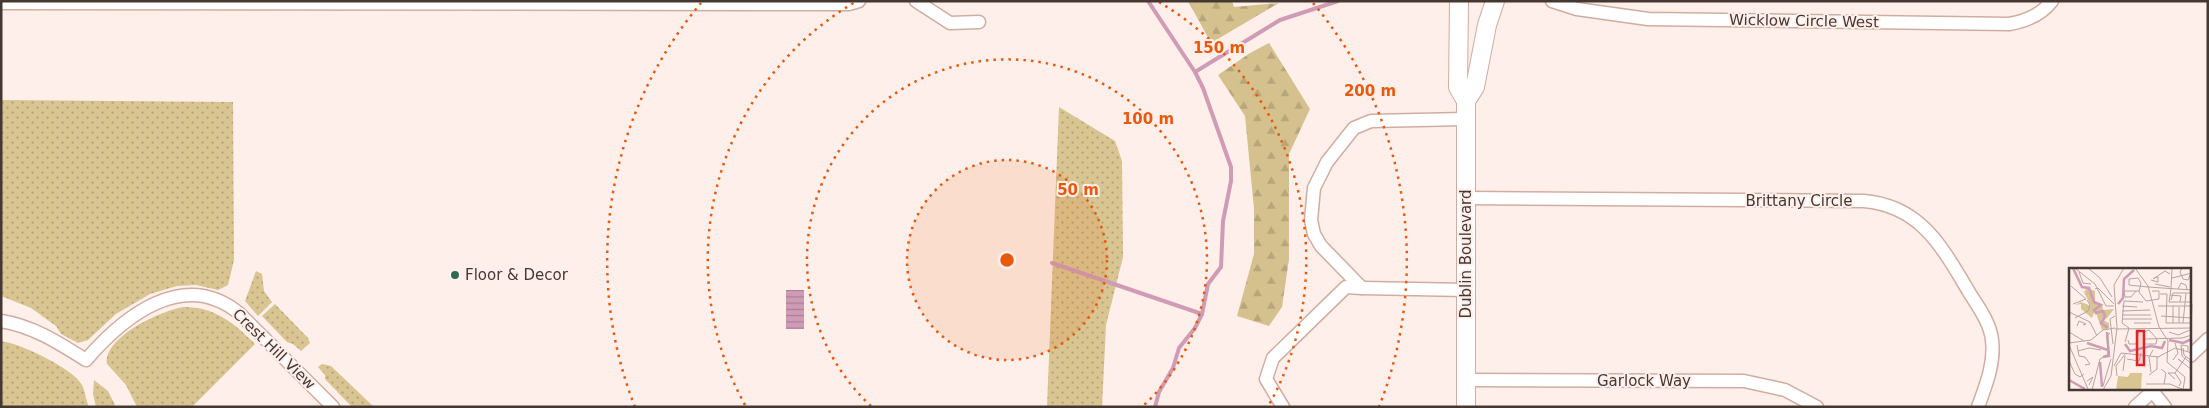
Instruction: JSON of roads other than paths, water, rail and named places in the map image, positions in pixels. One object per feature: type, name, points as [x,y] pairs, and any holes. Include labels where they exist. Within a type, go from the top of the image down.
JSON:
[{"type":"main road","name":"Dublin Boulevard","points":[[1458,1],[1458,87],[1466,101]]},
{"type":"main road","name":"Dublin Boulevard","points":[[1466,407],[1466,101],[1475,87],[1487,25],[1495,1]]},
{"type":"street","points":[[1,3],[849,4],[859,1]]},
{"type":"street","points":[[916,1],[950,23],[979,22]]},
{"type":"street","name":"Wicklow Circle West","points":[[1552,1],[1577,9],[1648,19],[2009,24],[2024,21],[2038,14],[2052,1]]},
{"type":"street","points":[[1362,288],[1321,246],[1314,234],[1311,220],[1314,188],[1327,162],[1354,128],[1371,121],[1465,119]]},
{"type":"street","name":"Brittany Circle","points":[[1466,198],[1864,201],[1893,207],[1908,215],[1931,234],[1986,320],[1992,337],[1993,352],[1991,366],[1978,407]]},
{"type":"street","points":[[1283,407],[1266,379],[1273,358],[1346,287],[1466,290]]},
{"type":"street","name":"Crest Hill View","points":[[1,321],[28,328],[86,360],[115,330],[146,307],[177,297],[207,298],[223,303],[235,310],[333,407]]},
{"type":"street","points":[[2192,354],[2208,339]]},
{"type":"street","name":"Garlock Way","points":[[1466,380],[1744,381],[1785,390],[1817,407]]},
{"type":"street","points":[[2135,407],[2154,391],[2166,407]]},
{"type":"waterway","points":[[1148,1],[1195,72],[1203,88],[1231,167],[1231,181],[1223,221],[1221,267],[1208,284],[1202,314],[1195,328],[1179,348],[1173,368],[1159,392],[1155,407]]},
{"type":"waterway","points":[[1195,72],[1280,20],[1338,1]]},
{"type":"waterway","points":[[1052,263],[1202,314]]},
{"type":"place","name":"Floor & Decor","points":[[455,275]]}]
